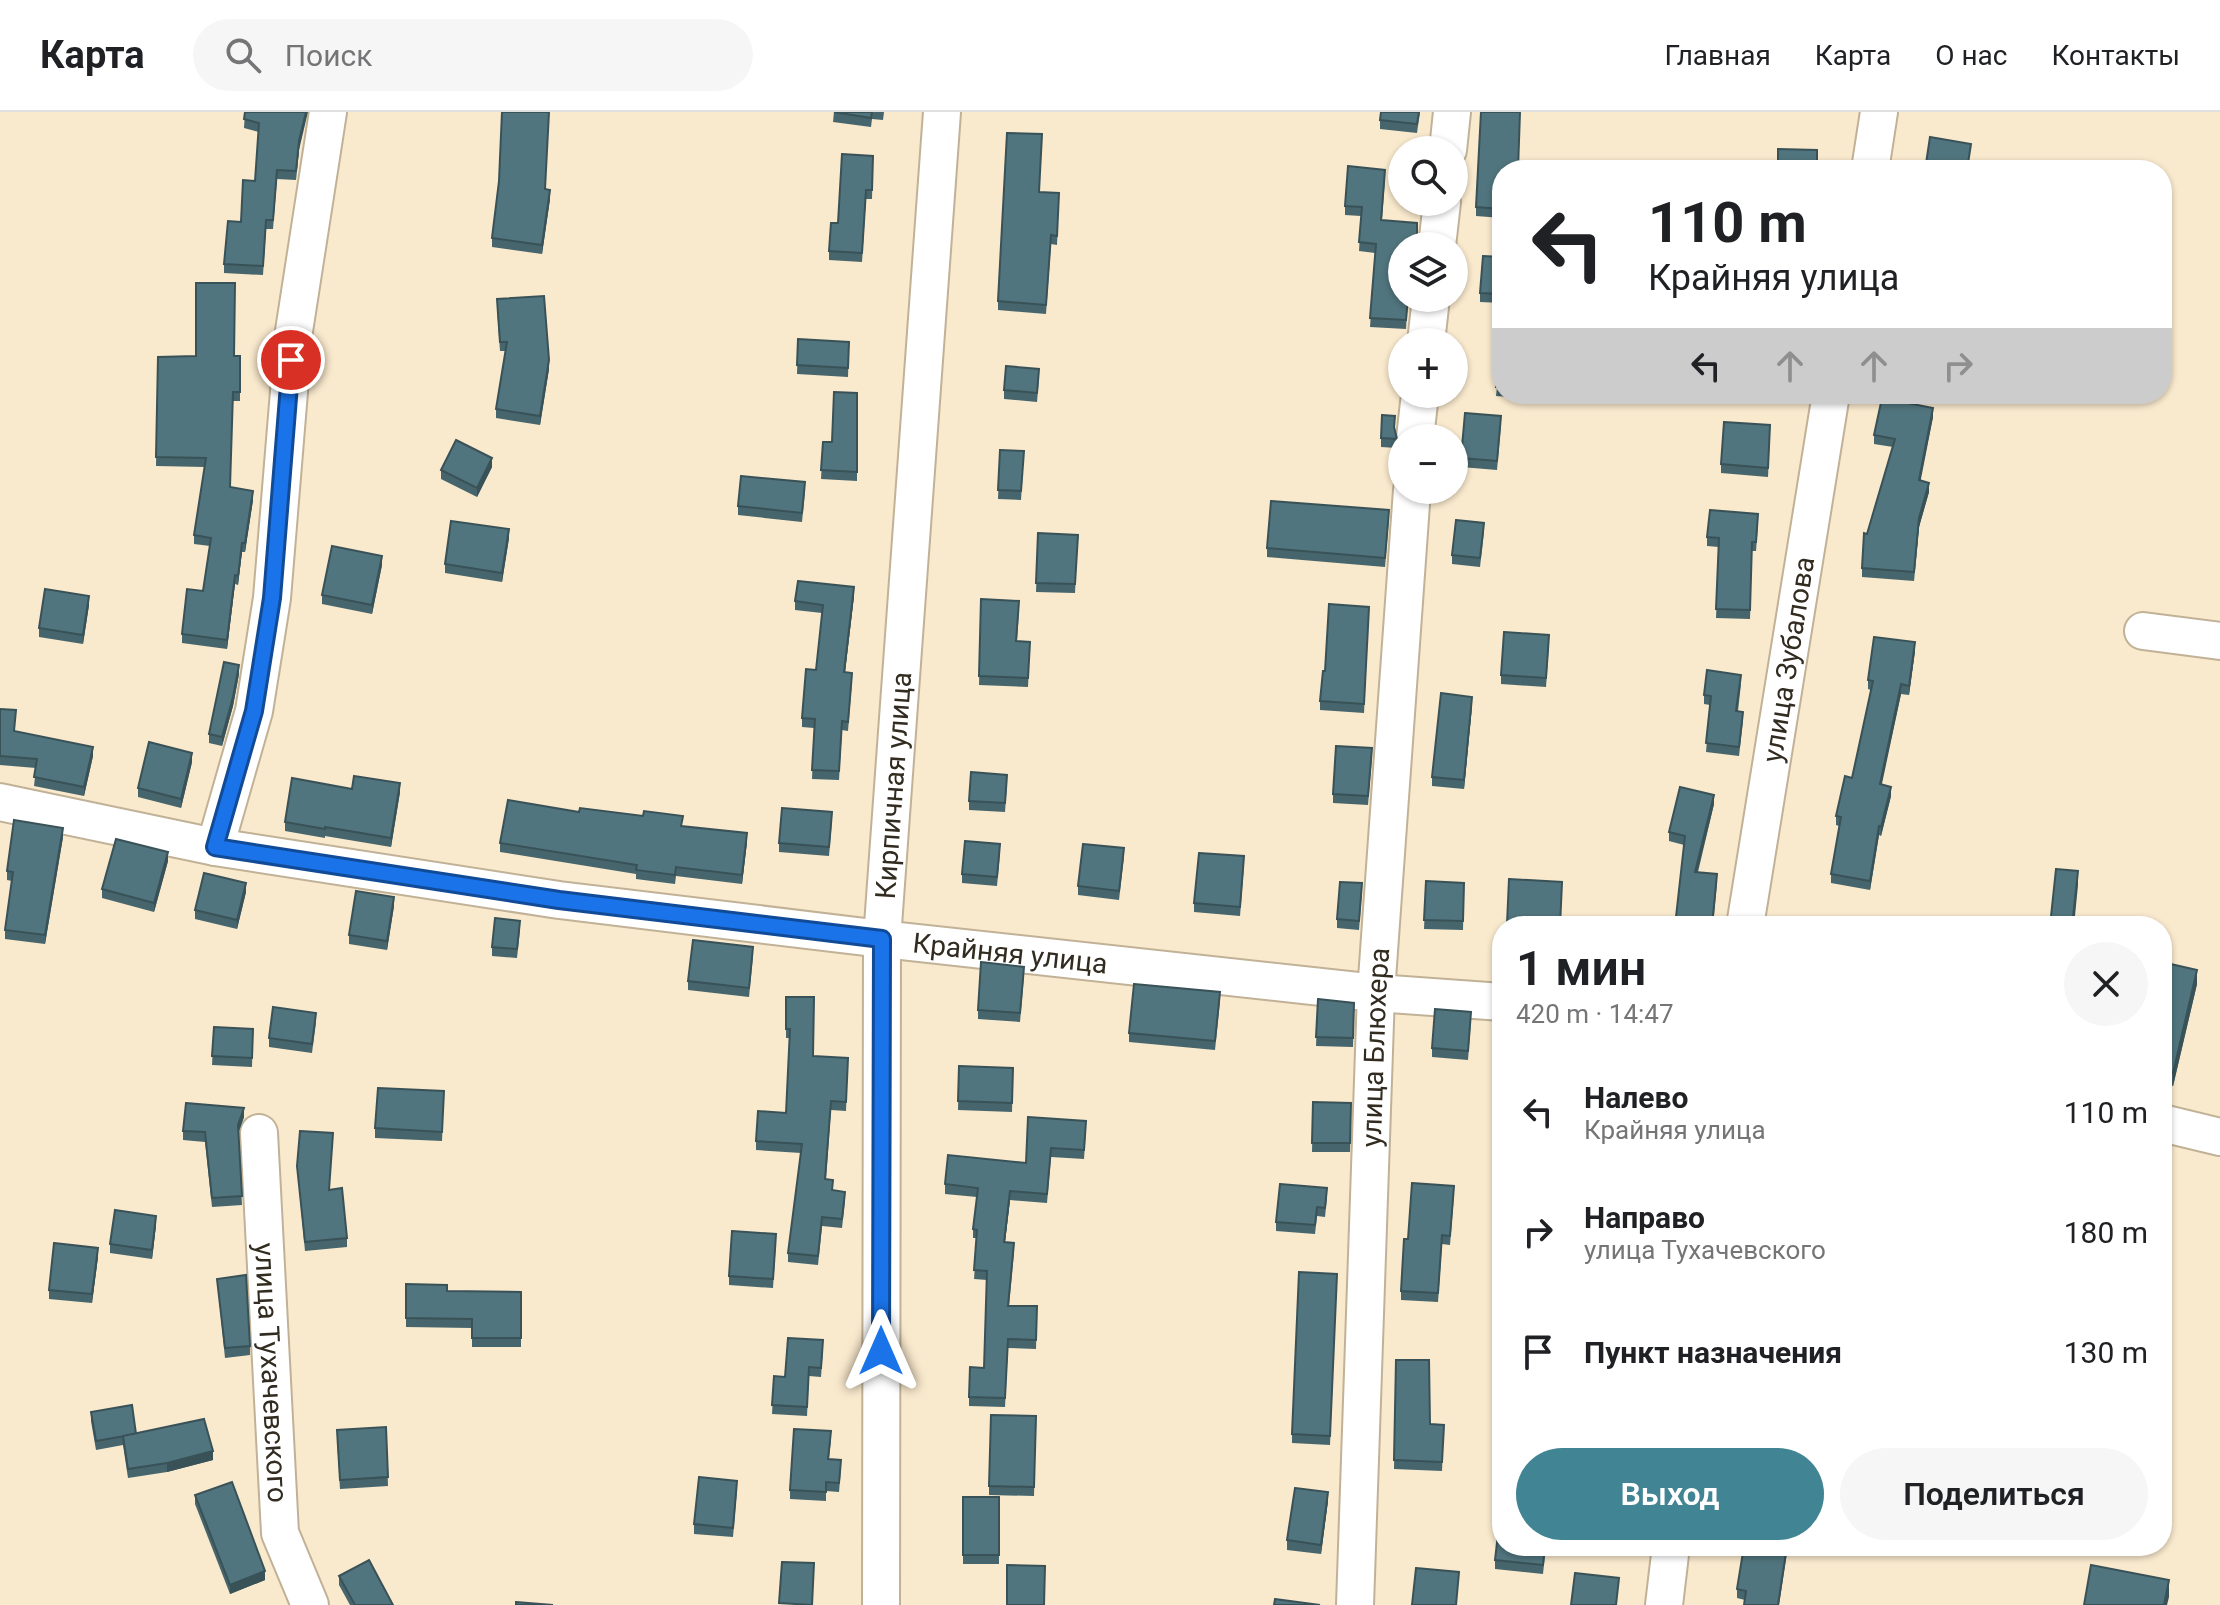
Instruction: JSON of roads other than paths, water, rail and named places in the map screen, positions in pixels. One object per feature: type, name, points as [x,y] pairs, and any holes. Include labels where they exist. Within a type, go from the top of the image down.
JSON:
[{"type":"street","points":[[215,847],[254,711],[272,598],[294,331],[328,112]]},
{"type":"street","name":"Кирпичная улица","points":[[881,1605],[882,939],[942,112]]},
{"type":"street","points":[[1449,136],[1452,112]]},
{"type":"street","points":[[1872,160],[1879,112]]},
{"type":"street","name":"улица Зубалова","points":[[1747,916],[1829,404]]},
{"type":"street","name":"улица Блюхера","points":[[1355,1605],[1376,993],[1411,504]]},
{"type":"street","points":[[2143,631],[2220,641]]},
{"type":"street","name":"Крайняя улица","points":[[0,802],[215,847],[559,900],[1376,993],[1492,1001]]},
{"type":"street","points":[[2172,1125],[2220,1137]]},
{"type":"street","name":"улица Тухачевского","points":[[259,1133],[280,1533],[310,1605]]},
{"type":"street","points":[[1664,1605],[1670,1556]]}]
